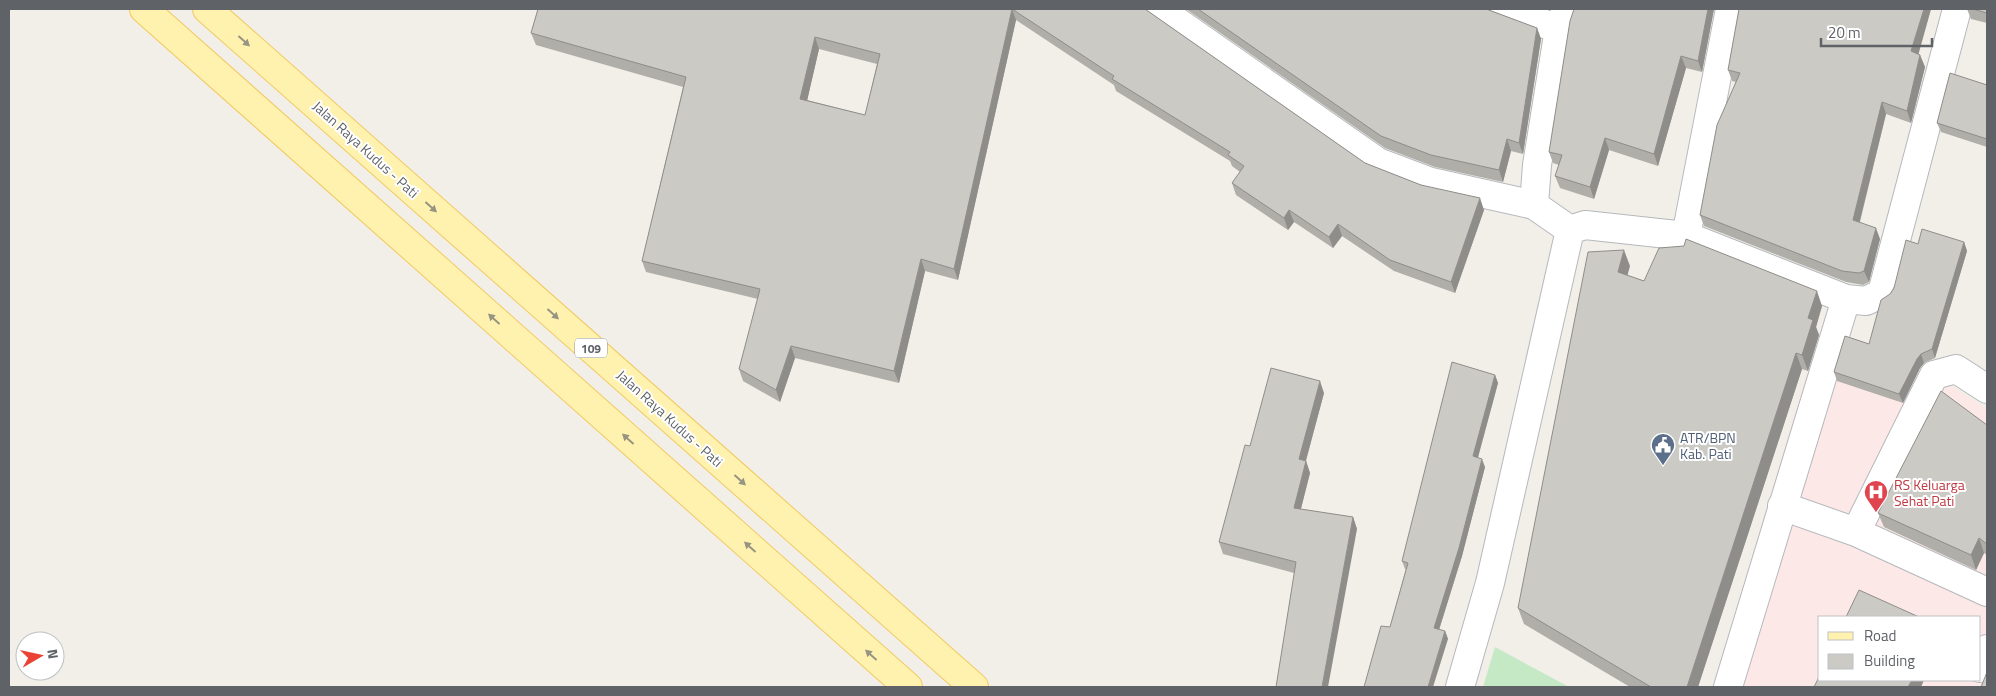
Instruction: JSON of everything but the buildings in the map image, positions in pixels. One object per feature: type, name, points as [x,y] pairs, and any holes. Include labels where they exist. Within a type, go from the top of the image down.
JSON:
[{"type":"main road","points":[[144,9],[908,687]]},
{"type":"main road","name":"Jalan Raya Kudus - Pati","points":[[208,9],[974,687]]},
{"type":"street","points":[[1159,9],[1378,162],[1430,182],[1534,205],[1570,230]]},
{"type":"street","points":[[1502,9],[1562,19],[1536,165],[1534,205]]},
{"type":"street","points":[[1686,236],[1730,9]]},
{"type":"street","points":[[1570,230],[1585,225],[1686,236],[1846,299],[1866,301],[1882,293],[1957,9]]},
{"type":"street","points":[[1460,687],[1490,584],[1570,230]]},
{"type":"street","points":[[1728,687],[1846,299]]},
{"type":"street","points":[[1856,532],[1934,375],[1956,369],[1987,389]]},
{"type":"street","points":[[1782,506],[1856,532],[1987,592]]},
{"type":"street","points":[[1981,665],[1987,648]]},
{"type":"shaded area","name":"RS Keluarga Sehat Pati","points":[[1809,365],[1913,406],[1934,375],[1987,409],[1987,687],[1713,687]]},
{"type":"green space","points":[[1495,647],[1569,687],[1483,687]]},
{"type":"place","name":"ATR/BPN Kab. Pati","points":[[1663,466]]},
{"type":"place","name":"RS Keluarga Sehat Pati","points":[[1876,513]]}]
